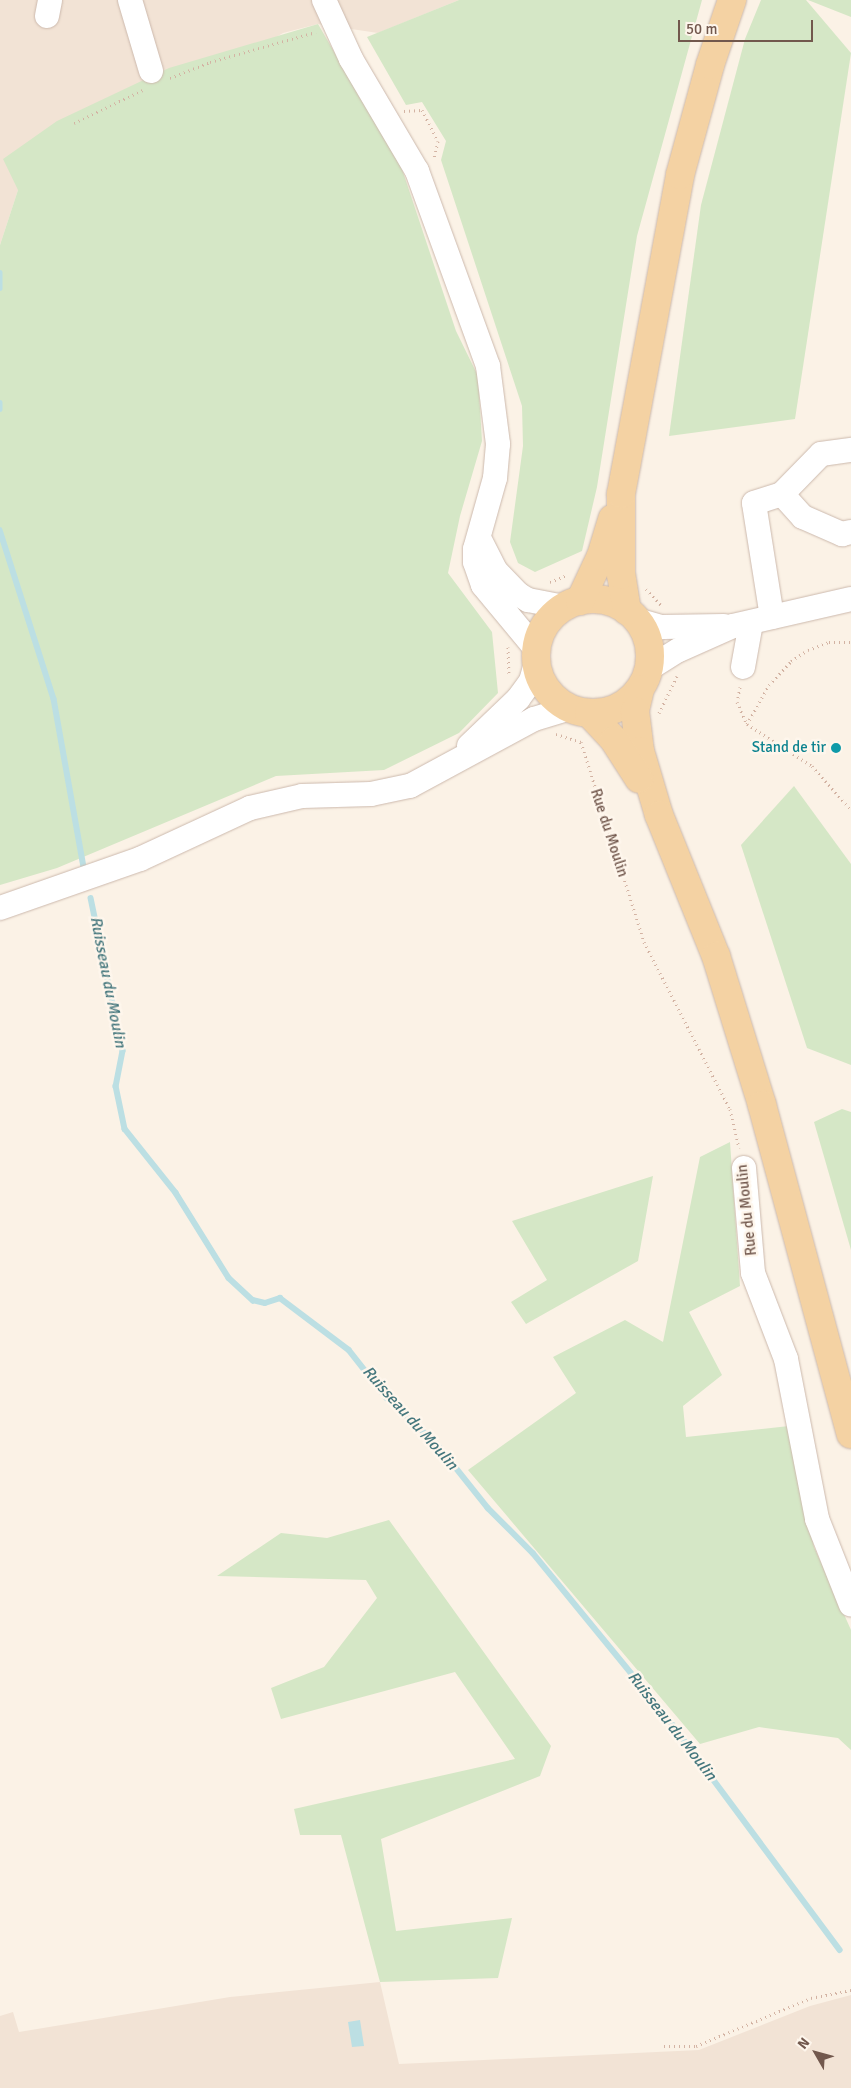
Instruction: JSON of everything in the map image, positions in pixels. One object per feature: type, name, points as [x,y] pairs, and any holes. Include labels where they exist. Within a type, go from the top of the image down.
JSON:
[{"type":"main road","points":[[659,815],[620,748],[579,711],[544,687],[536,656],[543,628],[572,604],[601,556],[621,494],[680,176],[710,65],[732,0]]},
{"type":"main road","points":[[621,494],[621,575],[632,615],[648,644],[644,679],[635,711],[636,731],[659,815],[716,956],[762,1105],[851,1434]]},
{"type":"main road","points":[[572,604],[608,601],[632,615]]},
{"type":"main road","points":[[579,711],[617,708],[644,679]]},
{"type":"street","points":[[130,0],[154,80]]},
{"type":"street","points":[[324,0],[333,27],[417,171],[488,366],[498,444],[495,478],[474,562],[483,584],[536,656],[531,681],[510,708],[442,771]]},
{"type":"street","points":[[743,667],[752,622],[754,503],[782,494],[821,454],[851,450]]},
{"type":"street","points":[[782,494],[803,517],[842,534],[851,532]]},
{"type":"street","points":[[479,538],[495,570],[518,594],[528,600],[572,604]]},
{"type":"street","points":[[644,679],[679,650],[752,622],[851,599]]},
{"type":"street","points":[[632,615],[662,627],[752,622]]},
{"type":"street","points":[[0,908],[140,859],[250,808],[302,796],[371,794],[410,786],[442,771],[534,719],[579,711]]},
{"type":"street","name":"Rue du Moulin","points":[[744,1168],[753,1273],[786,1359],[817,1519],[851,1605]]},
{"type":"path","points":[[74,123],[154,80],[333,27]]},
{"type":"path","points":[[547,584],[576,573]]},
{"type":"path","points":[[640,585],[656,598],[667,614]]},
{"type":"path","points":[[747,724],[770,685],[791,662],[808,650],[829,642],[851,642]]},
{"type":"path","points":[[508,643],[508,666],[511,683]]},
{"type":"path","points":[[743,667],[737,702],[747,724],[812,766],[851,810]]},
{"type":"path","points":[[653,719],[667,701],[678,671]]},
{"type":"path","points":[[548,730],[580,742],[589,743]]},
{"type":"path","name":"Rue du Moulin","points":[[580,742],[644,942],[730,1109],[744,1168]]},
{"type":"path","points":[[664,2046],[696,2046],[811,1998],[851,1990]]},
{"type":"shaded area","points":[[0,0],[459,0],[378,33],[318,24],[283,33],[18,190],[0,245]]},
{"type":"shaded area","points":[[380,1982],[399,2064],[699,2050],[810,2006],[851,1995],[851,2088],[0,2088],[0,2016],[13,2012],[19,2032],[230,1997]]},
{"type":"green space","points":[[459,0],[702,0],[637,236],[597,487],[582,551],[535,572],[518,563],[510,542],[523,446],[522,406],[441,160],[446,141],[422,102],[406,105],[367,37]]},
{"type":"green space","points":[[761,0],[806,0],[851,53],[795,419],[669,436],[701,205],[745,39]]},
{"type":"green space","points":[[808,0],[851,0],[851,17]]},
{"type":"green space","points":[[318,24],[402,169],[456,331],[478,376],[482,441],[460,516],[448,573],[492,632],[498,693],[459,733],[384,770],[276,776],[57,868],[0,885],[0,245],[18,190],[3,159],[57,121],[169,68]]},
{"type":"green space","points":[[794,786],[851,864],[851,1065],[807,1048],[741,845]]},
{"type":"green space","points":[[842,1109],[851,1112],[851,1250],[814,1122]]},
{"type":"green space","points":[[730,1142],[740,1286],[689,1312],[722,1375],[683,1406],[686,1437],[789,1426],[814,1547],[851,1630],[851,1750],[838,1738],[759,1727],[700,1744],[468,1470],[576,1393],[553,1357],[625,1320],[663,1342],[700,1157]]},
{"type":"green space","points":[[653,1176],[638,1261],[526,1324],[511,1302],[547,1280],[512,1221]]},
{"type":"green space","points":[[389,1520],[551,1746],[540,1776],[381,1839],[396,1931],[512,1918],[498,1978],[380,1982],[341,1835],[300,1835],[294,1809],[515,1759],[455,1672],[281,1719],[271,1688],[324,1667],[377,1598],[366,1580],[217,1576],[281,1533],[327,1538]]},
{"type":"water","points":[[360,2020],[364,2046],[352,2047],[348,2022]]},
{"type":"waterway","name":"Ruisseau du Moulin","points":[[0,273],[0,288]]},
{"type":"waterway","name":"Ruisseau du Moulin","points":[[0,403],[0,409]]},
{"type":"waterway","name":"Ruisseau du Moulin","points":[[0,530],[54,699],[84,867]]},
{"type":"waterway","name":"Ruisseau du Moulin","points":[[91,898],[123,1051],[116,1086],[125,1129],[176,1193],[229,1278],[253,1300],[265,1303],[280,1298],[349,1350],[386,1397],[437,1444],[488,1508],[533,1553],[664,1713],[840,1950]]},
{"type":"place","name":"Stand de tir","points":[[836,748]]}]
